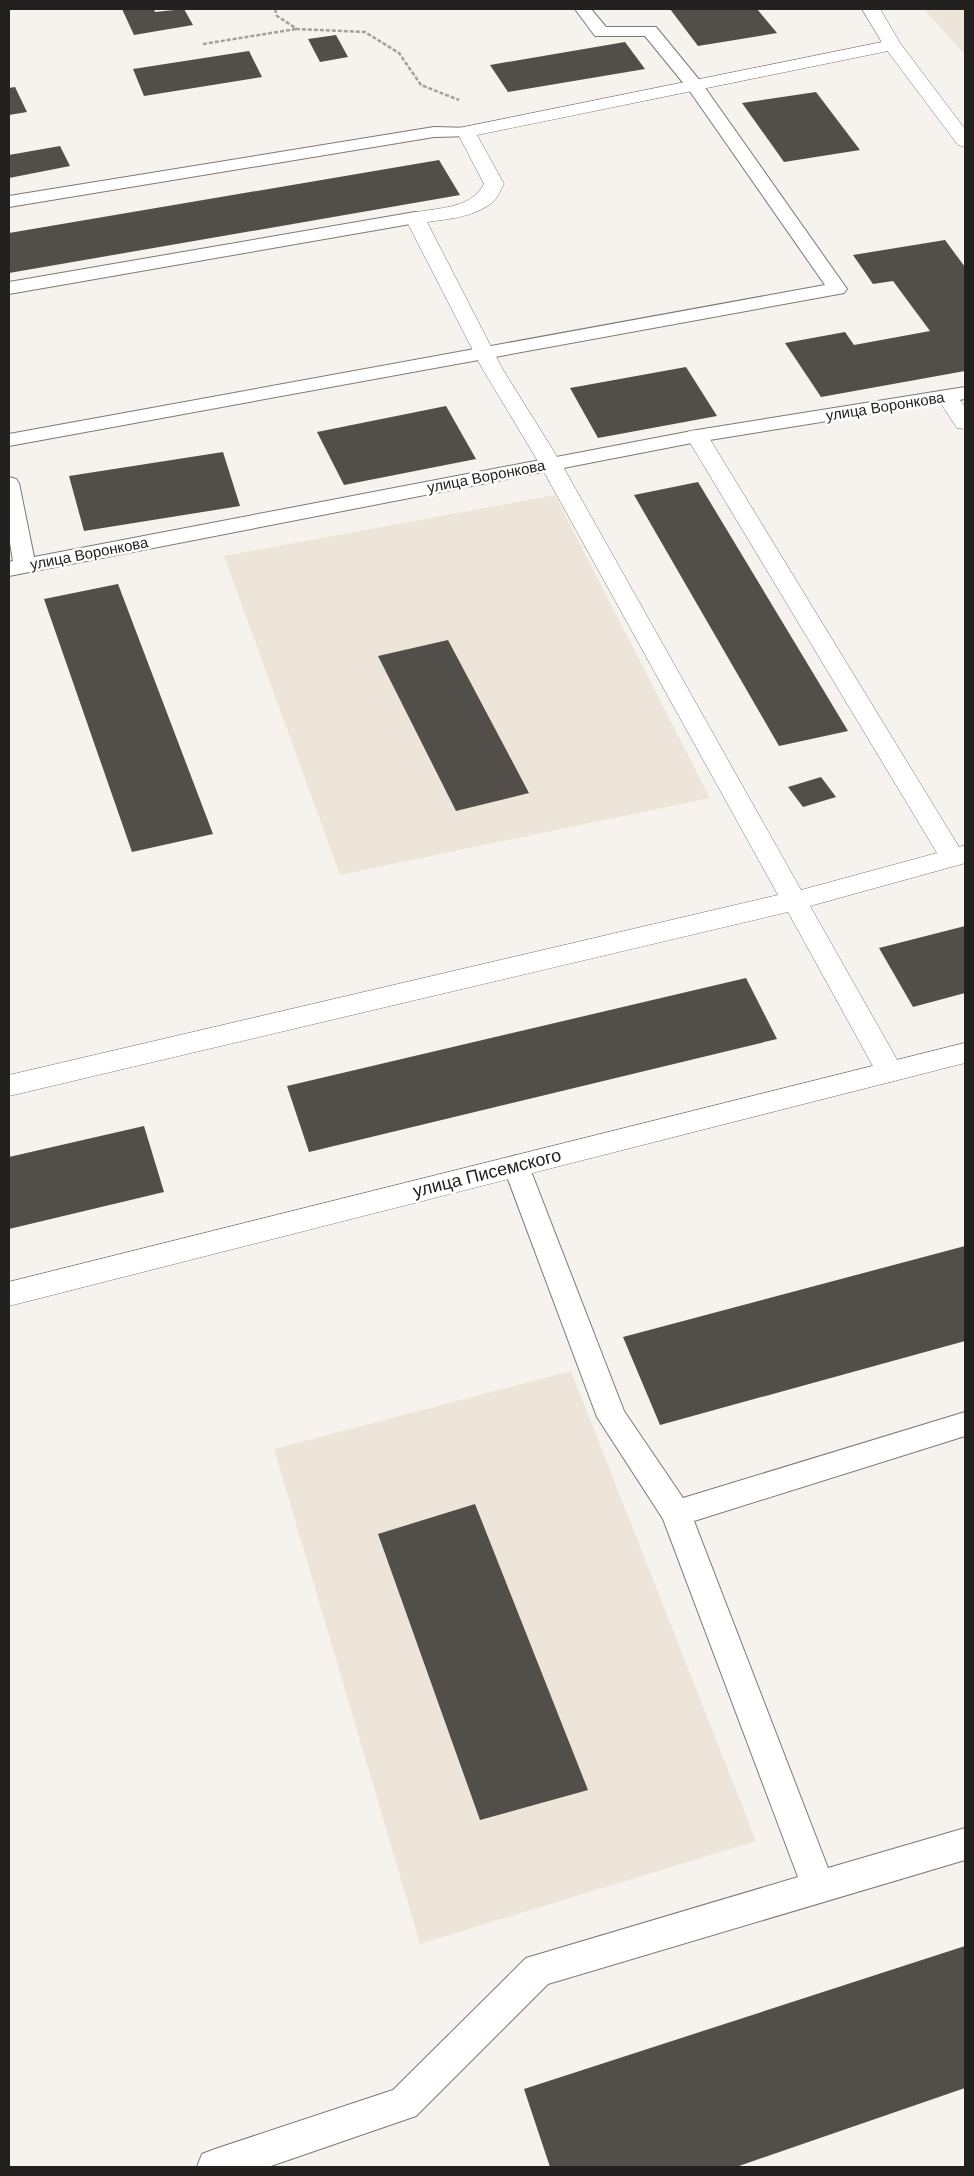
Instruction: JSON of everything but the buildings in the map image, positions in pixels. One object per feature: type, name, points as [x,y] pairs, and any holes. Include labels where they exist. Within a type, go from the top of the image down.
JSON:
[{"type":"street","points":[[871,9],[892,45],[965,141]]},
{"type":"street","points":[[890,1072],[550,463],[485,355],[415,218],[462,212],[487,198],[494,184],[466,132],[892,45]]},
{"type":"street","points":[[956,395],[965,423]]},
{"type":"street","points":[[9,1086],[794,901],[959,856],[921,808],[697,436]]},
{"type":"street","name":"улица Писемского","points":[[9,1294],[965,1053]]},
{"type":"lane","points":[[9,440],[485,355],[837,289],[695,86],[650,31],[601,32],[583,9]]},
{"type":"lane","points":[[9,202],[434,132],[466,132]]},
{"type":"lane","points":[[9,288],[415,218]]},
{"type":"lane","name":"улица Воронкова","points":[[17,568],[550,463],[697,436],[956,395]]},
{"type":"lane","points":[[9,482],[17,568]]},
{"type":"lane","points":[[516,1166],[612,1417],[676,1513],[819,1887]]},
{"type":"lane","points":[[676,1513],[965,1424]]},
{"type":"lane","points":[[215,2167],[404,2104],[538,1970],[965,1844]]},
{"type":"path","points":[[275,9],[277,16],[297,29]]},
{"type":"path","points":[[203,44],[297,29],[365,32],[399,53],[421,85],[459,100],[466,132]]},
{"type":"shaded area","points":[[924,9],[965,9],[965,55]]},
{"type":"shaded area","points":[[555,495],[710,798],[340,875],[224,556]]},
{"type":"shaded area","points":[[571,1371],[756,1841],[420,1944],[274,1449]]}]
